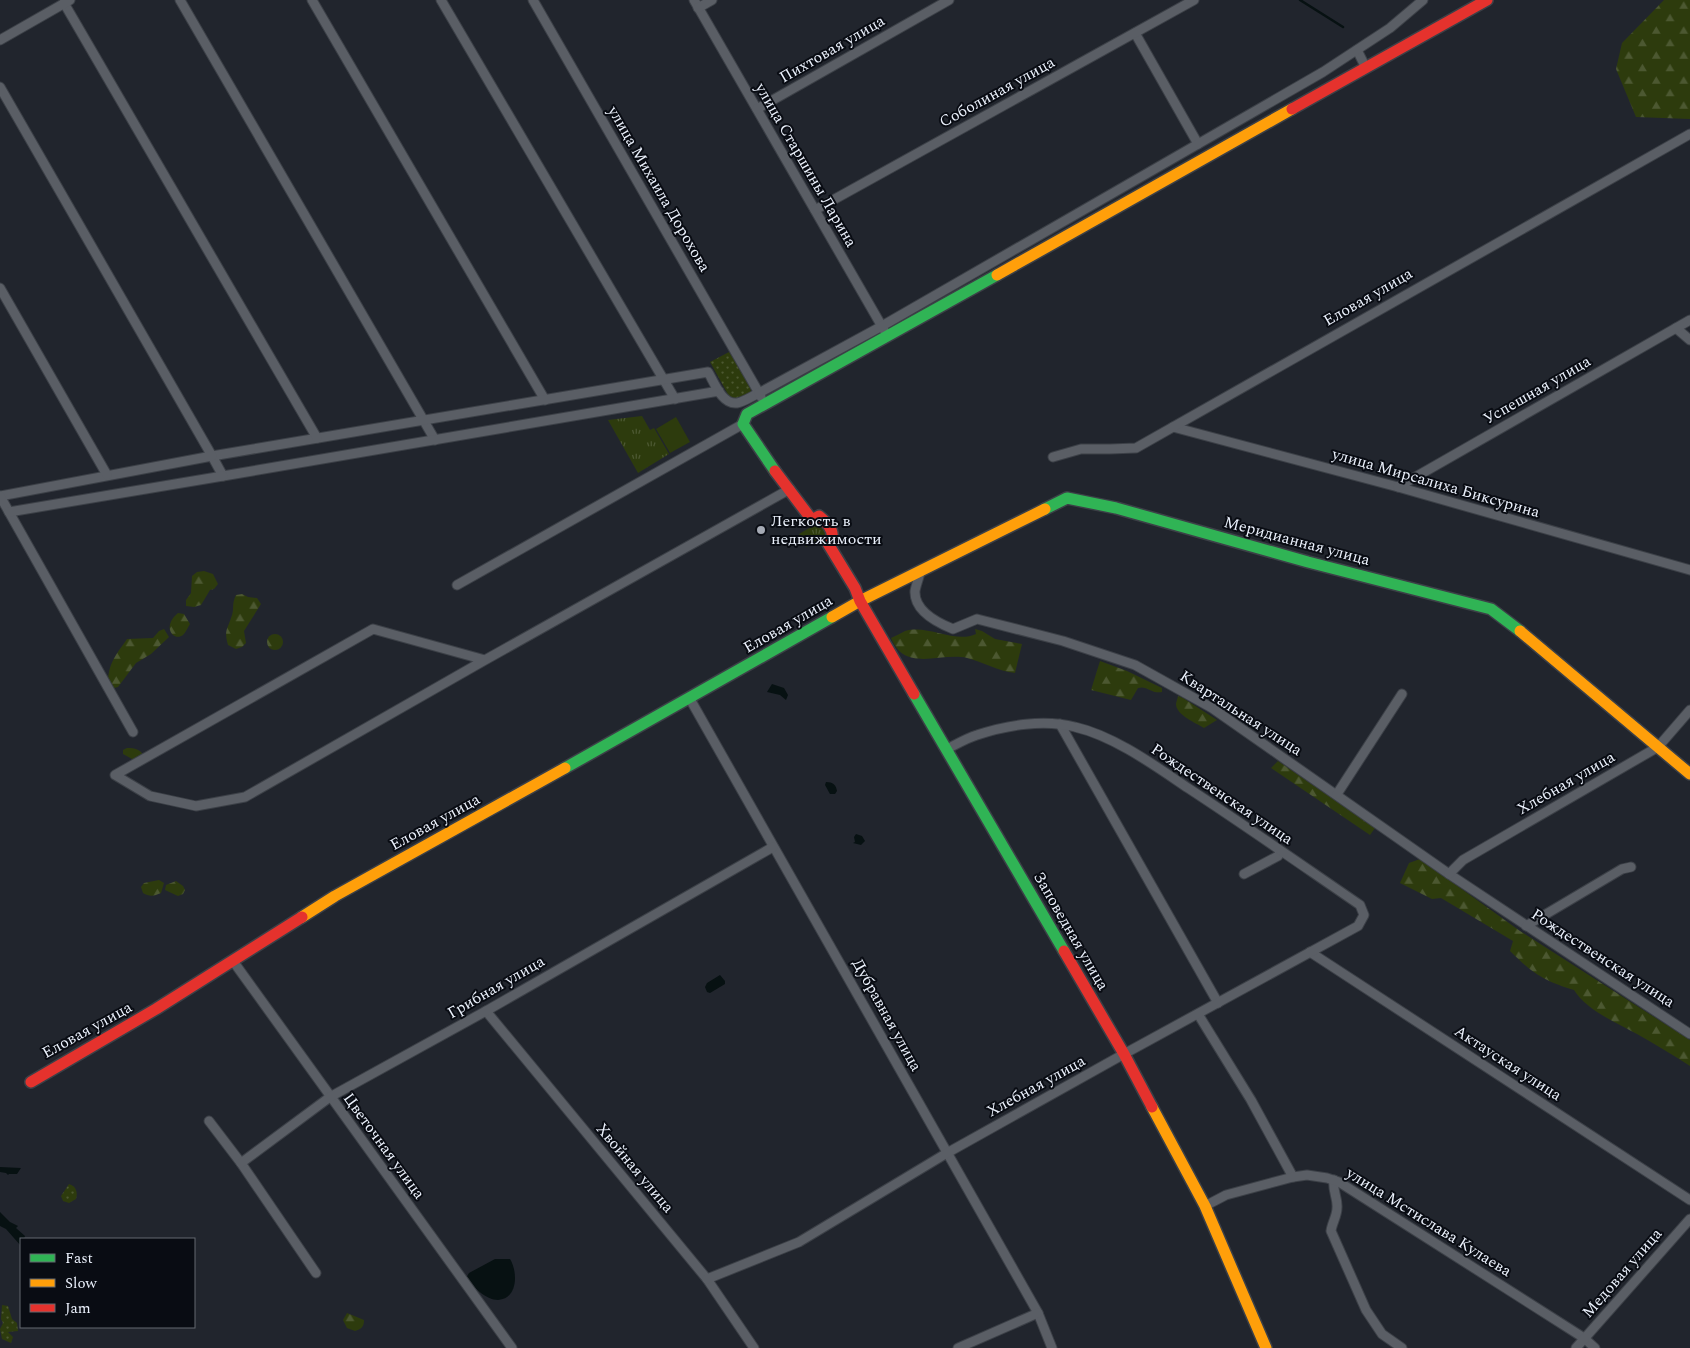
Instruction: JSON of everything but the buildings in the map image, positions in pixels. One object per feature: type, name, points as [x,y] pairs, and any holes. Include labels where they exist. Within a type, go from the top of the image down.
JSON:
[{"type":"street","points":[[180,0],[435,440]]},
{"type":"street","points":[[312,0],[545,400]]},
{"type":"street","points":[[441,0],[675,399]]},
{"type":"street","name":"улица Михаила Дорохова","points":[[532,0],[765,404]]},
{"type":"street","name":"улица Старшины Ларина","points":[[712,0],[696,4],[885,331]]},
{"type":"street","name":"Пихтовая улица","points":[[757,109],[949,0]]},
{"type":"street","name":"Соболиная улица","points":[[815,210],[1194,0]]},
{"type":"street","points":[[457,585],[743,424],[747,414],[1198,144],[1323,72],[1390,28],[1422,0]]},
{"type":"street","points":[[133,732],[0,496],[212,456],[708,372],[725,399],[732,403],[739,403],[885,331],[1487,0]]},
{"type":"street","points":[[0,40],[67,2],[317,438]]},
{"type":"street","points":[[1134,33],[1198,144]]},
{"type":"street","points":[[1357,50],[1366,68]]},
{"type":"street","points":[[0,87],[223,476]]},
{"type":"street","name":"Еловая улица","points":[[1053,457],[1081,449],[1110,450],[1136,448],[1690,134]]},
{"type":"street","points":[[0,288],[107,475]]},
{"type":"street","name":"Успешная улица","points":[[1398,487],[1690,320]]},
{"type":"street","points":[[1676,328],[1690,340]]},
{"type":"street","points":[[9,512],[719,391]]},
{"type":"street","points":[[485,660],[372,629],[115,775],[150,796],[196,806],[245,798],[485,660],[790,489],[743,424]]},
{"type":"street","name":"улица Мирсалиха Биксурина","points":[[1173,427],[1398,487],[1690,570]]},
{"type":"street","name":"Заповедная улица","points":[[790,489],[812,520],[819,516],[826,521],[833,535],[832,539],[827,542],[1124,1054],[1205,1206],[1266,1348]]},
{"type":"street","name":"Меридианная улица","points":[[860,601],[1066,498],[1116,508],[1308,562],[1491,609],[1513,625],[1690,774]]},
{"type":"street","name":"Квартальная улица","points":[[920,572],[915,593],[919,606],[937,623],[953,629],[977,619],[1063,641],[1135,665],[1212,708],[1450,874]]},
{"type":"street","name":"Еловая улица","points":[[31,1082],[156,1009],[334,896],[690,699],[860,601]]},
{"type":"street","points":[[1337,794],[1402,694]]},
{"type":"street","name":"Дубравная улица","points":[[690,699],[1038,1313],[1052,1348]]},
{"type":"street","name":"Хлебная улица","points":[[1450,874],[1463,860],[1658,747],[1690,710]]},
{"type":"street","points":[[1060,724],[1218,1003]]},
{"type":"street","name":"Рождественская улица","points":[[947,749],[976,735],[1003,728],[1060,724],[1074,726],[1094,733],[1153,765],[1360,905]]},
{"type":"street","name":"Грибная улица","points":[[241,1163],[330,1097],[486,1011],[772,846]]},
{"type":"street","points":[[1244,874],[1278,856],[1281,851]]},
{"type":"street","points":[[1526,926],[1622,869],[1631,867]]},
{"type":"street","name":"Рождественская улица","points":[[1450,874],[1690,1034]]},
{"type":"street","name":"Хлебная улица","points":[[707,1279],[800,1242],[948,1153],[1358,926],[1364,916],[1360,905]]},
{"type":"street","name":"Актауская улица","points":[[1310,952],[1690,1200]]},
{"type":"street","name":"Цветочная улица","points":[[233,961],[512,1348]]},
{"type":"street","name":"Хвойная улица","points":[[486,1011],[707,1279],[754,1348]]},
{"type":"street","points":[[1198,1014],[1250,1100],[1293,1177]]},
{"type":"street","points":[[209,1120],[241,1163],[316,1274]]},
{"type":"street","name":"улица Мстислава Кулаева","points":[[1205,1206],[1226,1194],[1293,1177],[1307,1175],[1334,1180],[1391,1214],[1584,1338],[1595,1348]]},
{"type":"street","points":[[1334,1180],[1332,1186],[1337,1199],[1337,1210],[1332,1222],[1331,1231],[1366,1310],[1382,1334],[1402,1348]]},
{"type":"street","name":"Медовая улица","points":[[1576,1348],[1690,1219]]},
{"type":"street","points":[[958,1348],[1038,1313]]},
{"type":"green space","points":[[1664,0],[1690,0],[1690,119],[1636,117],[1616,69],[1622,43]]},
{"type":"green space","points":[[729,352],[750,385],[751,392],[737,400],[729,396],[710,362]]},
{"type":"green space","points":[[642,416],[650,430],[654,428],[669,454],[638,473],[608,420]]},
{"type":"green space","points":[[676,417],[690,442],[670,453],[656,429]]},
{"type":"green space","points":[[820,522],[828,534],[806,547],[799,534]]},
{"type":"green space","points":[[204,571],[213,574],[218,584],[214,589],[210,590],[201,605],[194,607],[186,606],[186,600],[191,593],[192,576],[197,572]]},
{"type":"green space","points":[[242,594],[257,598],[261,604],[244,631],[246,643],[236,649],[228,645],[226,633],[236,595]]},
{"type":"green space","points":[[178,613],[184,614],[190,624],[180,637],[173,635],[170,628],[170,623]]},
{"type":"green space","points":[[164,629],[169,637],[151,654],[136,663],[118,687],[114,688],[108,684],[111,665],[127,639],[153,638],[159,631]]},
{"type":"green space","points":[[975,629],[995,639],[1022,644],[1015,673],[967,658],[914,658],[905,655],[897,649],[891,638],[905,631],[914,630],[959,637],[976,634]]},
{"type":"green space","points":[[275,634],[283,642],[275,650],[267,642]]},
{"type":"green space","points":[[1100,661],[1127,671],[1162,688],[1162,692],[1155,692],[1141,687],[1138,688],[1131,700],[1091,690]]},
{"type":"green space","points":[[1178,696],[1217,720],[1204,728],[1192,721],[1179,712],[1176,704]]},
{"type":"green space","points":[[127,748],[137,749],[144,756],[134,760],[123,754],[123,750]]},
{"type":"green space","points":[[1278,761],[1375,828],[1370,835],[1271,768]]},
{"type":"green space","points":[[1420,859],[1520,931],[1690,1040],[1690,1066],[1594,1010],[1574,990],[1546,980],[1532,971],[1510,951],[1513,941],[1441,898],[1432,899],[1400,883],[1409,863]]},
{"type":"green space","points":[[159,880],[164,883],[161,893],[152,896],[143,893],[141,887],[144,883]]},
{"type":"green space","points":[[176,881],[185,890],[183,894],[178,896],[165,890],[166,885]]},
{"type":"green space","points":[[69,1184],[75,1188],[77,1194],[76,1199],[69,1203],[63,1201],[61,1196]]},
{"type":"green space","points":[[2,1305],[8,1306],[12,1319],[17,1323],[18,1331],[8,1332],[13,1337],[11,1343],[2,1339],[0,1329],[3,1323],[1,1319]]},
{"type":"green space","points":[[347,1313],[364,1320],[362,1327],[355,1331],[347,1328],[343,1320]]},
{"type":"shaded area","points":[[772,684],[784,688],[788,695],[786,700],[780,695],[767,692]]},
{"type":"shaded area","points":[[826,782],[832,783],[835,786],[837,791],[835,794],[830,794],[825,785]]},
{"type":"shaded area","points":[[856,834],[862,836],[865,841],[861,845],[853,843],[855,842],[854,837]]},
{"type":"shaded area","points":[[720,975],[725,984],[710,993],[707,992],[705,987],[707,983]]},
{"type":"shaded area","points":[[0,1167],[21,1168],[17,1174],[8,1175],[0,1172]]},
{"type":"shaded area","points":[[0,1212],[10,1222],[18,1226],[16,1228],[25,1236],[24,1238],[20,1238],[20,1245],[6,1229],[0,1226]]},
{"type":"shaded area","points":[[495,1259],[510,1259],[513,1264],[515,1277],[513,1290],[505,1298],[498,1300],[484,1295],[466,1278],[469,1273]]},
{"type":"waterway","points":[[1300,0],[1343,27]]},
{"type":"traffic: fast","points":[[775,471],[743,424],[747,414],[997,275]]},
{"type":"traffic: fast","points":[[1045,509],[1067,498],[1116,508],[1308,562],[1491,609],[1520,631]]},
{"type":"traffic: fast","points":[[565,768],[832,617]]},
{"type":"traffic: fast","points":[[914,694],[1064,951]]},
{"type":"traffic: slow","points":[[997,275],[1292,109]]},
{"type":"traffic: slow","points":[[832,617],[860,601],[1045,509]]},
{"type":"traffic: slow","points":[[1520,631],[1690,774]]},
{"type":"traffic: slow","points":[[302,917],[335,896],[565,768]]},
{"type":"traffic: slow","points":[[1152,1107],[1205,1206],[1266,1348]]},
{"type":"traffic: jam","points":[[1292,109],[1487,0]]},
{"type":"traffic: jam","points":[[775,471],[812,520],[819,516],[829,526],[832,532],[832,539],[827,542],[914,694]]},
{"type":"traffic: jam","points":[[31,1082],[156,1009],[302,917]]},
{"type":"traffic: jam","points":[[1064,951],[1124,1054],[1152,1107]]},
{"type":"place","name":"Легкость в недвижимости","points":[[761,530]]}]
